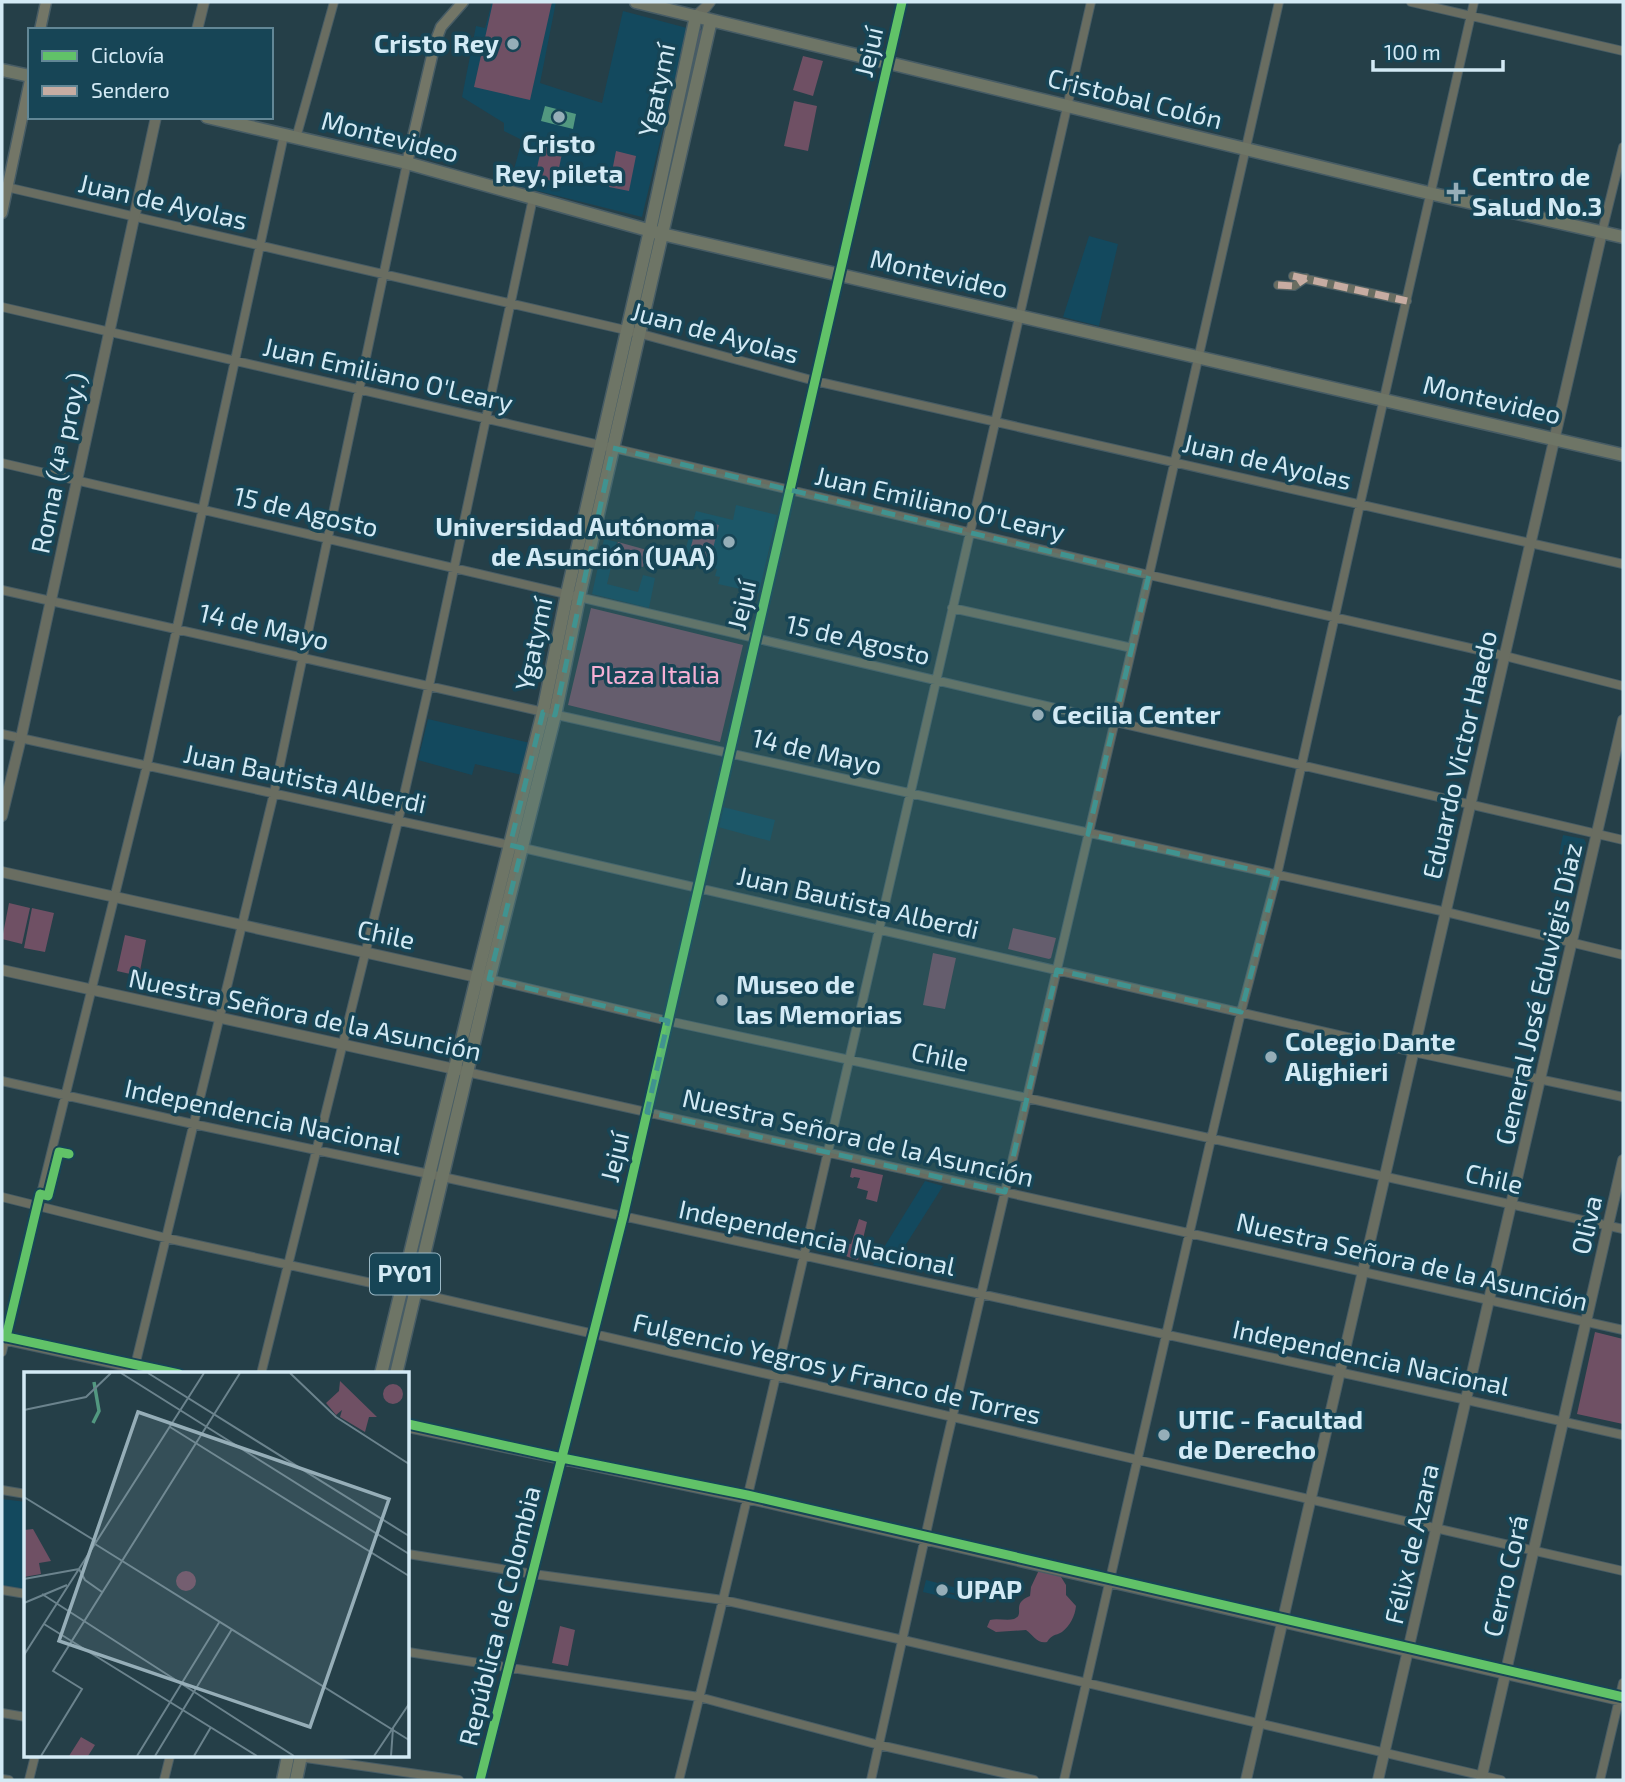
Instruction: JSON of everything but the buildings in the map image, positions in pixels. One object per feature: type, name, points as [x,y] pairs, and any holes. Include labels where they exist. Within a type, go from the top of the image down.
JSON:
[{"type":"main road","points":[[40,28],[46,2]]},
{"type":"main road","points":[[408,163],[435,43],[441,27],[463,2]]},
{"type":"main road","name":"Cristobal Colón","points":[[636,2],[1432,194],[1623,237]]},
{"type":"main road","name":"Ygatymí","points":[[656,232],[696,16]]},
{"type":"main road","name":"Ygatymí","points":[[436,1175],[454,1069],[483,978],[549,714],[573,596],[656,232],[710,20]]},
{"type":"main road","points":[[2,70],[28,77]]},
{"type":"main road","points":[[2,213],[4,187],[28,86]]},
{"type":"main road","name":"Montevideo","points":[[216,119],[408,163],[656,232],[1623,454]]},
{"type":"main road","name":"Ygatymí","points":[[436,1175],[467,1072],[483,978]]},
{"type":"main road","name":"PY01","points":[[381,1372],[402,1289],[436,1175]]},
{"type":"main road","name":"PY01","points":[[396,1372],[415,1293],[436,1175]]},
{"type":"main road","points":[[283,1780],[295,1758]]},
{"type":"main road","points":[[296,1758],[296,1780]]},
{"type":"street","points":[[198,28],[204,2]]},
{"type":"street","points":[[2,1352],[147,765],[259,246],[290,136],[334,2]]},
{"type":"street","name":"Ygatymí","points":[[696,16],[710,2]]},
{"type":"street","name":"Ygatymí","points":[[710,2],[710,20]]},
{"type":"street","name":"Jejuí","points":[[622,1217],[902,2]]},
{"type":"street","points":[[679,1780],[828,1153],[1091,2]]},
{"type":"street","points":[[871,1780],[1279,2]]},
{"type":"street","points":[[1411,2],[1623,51]]},
{"type":"street","points":[[1064,1780],[1211,1139],[1277,875],[1474,2]]},
{"type":"street","name":"Roma (4ª proy.)","points":[[2,816],[156,119]]},
{"type":"street","name":"Eduardo Victor Haedo","points":[[1246,1780],[1623,147]]},
{"type":"street","points":[[3,1340],[133,1371],[274,793],[408,163]]},
{"type":"street","name":"Juan de Ayolas","points":[[4,187],[633,332],[815,381],[1623,564]]},
{"type":"street","points":[[261,1372],[398,821],[533,198]]},
{"type":"street","points":[[1293,276],[1407,301]]},
{"type":"street","points":[[1278,285],[1294,286],[1306,278]]},
{"type":"street","name":"Juan Emiliano O'Leary","points":[[2,307],[1505,656],[1623,686]]},
{"type":"street","name":"15 de Agosto","points":[[2,463],[1623,839]]},
{"type":"street","name":"14 de Mayo","points":[[2,590],[1446,912],[1623,955]]},
{"type":"street","points":[[953,608],[1132,648]]},
{"type":"street","name":"General José Eduvigis Díaz","points":[[1467,1400],[1623,720]]},
{"type":"street","name":"Juan Bautista Alberdi","points":[[2,734],[516,846],[1413,1052],[1623,1097]]},
{"type":"street","name":"Chile","points":[[2,872],[668,1021],[1623,1229]]},
{"type":"street","name":"Nuestra Señora de la Asunción","points":[[2,970],[1623,1330]]},
{"type":"street","name":"Independencia Nacional","points":[[2,1081],[1623,1435]]},
{"type":"street","name":"Oliva","points":[[1564,1422],[1623,1160]]},
{"type":"street","name":"Fulgencio Yegros y Franco de Torres","points":[[2,1197],[166,1238],[402,1289],[1623,1571]]},
{"type":"street","name":"República de Colombia","points":[[480,1780],[622,1217]]},
{"type":"street","name":"Félix de Azara","points":[[1378,1780],[1467,1400]]},
{"type":"street","name":"Cerro Corá","points":[[1481,1778],[1564,1422]]},
{"type":"street","points":[[410,1428],[746,1499],[1621,1702]]},
{"type":"street","points":[[2,1490],[24,1494]]},
{"type":"street","points":[[410,1555],[723,1600],[1385,1753],[1481,1778],[1501,1780]]},
{"type":"street","points":[[2,1590],[24,1594]]},
{"type":"street","points":[[410,1653],[699,1697],[879,1745],[1034,1780]]},
{"type":"street","points":[[1600,1780],[1621,1702],[1623,1682]]},
{"type":"street","points":[[2,1713],[24,1717]]},
{"type":"street","points":[[29,1780],[34,1758]]},
{"type":"street","points":[[164,1780],[170,1758]]},
{"type":"street","points":[[310,1758],[459,1780]]},
{"type":"street","points":[[2,1779],[9,1780]]},
{"type":"highlighted area","points":[[613,448],[1149,575],[1088,834],[1277,875],[1241,1012],[1057,970],[1005,1192],[647,1112],[668,1021],[489,979],[522,848],[510,845],[543,712],[555,715]]},
{"type":"shaded area","points":[[492,2],[556,2],[540,83],[602,103],[623,11],[687,28],[642,217],[510,184],[522,140],[504,131],[504,123],[462,97],[476,26],[485,28]]},
{"type":"shaded area","name":"Cristo Rey, pileta","points":[[545,106],[576,114],[573,129],[541,121]]},
{"type":"shaded area","points":[[1089,236],[1118,244],[1099,326],[1063,317]]},
{"type":"shaded area","name":"Universidad Autónoma de Asunción (UAA)","points":[[736,505],[777,515],[759,593],[718,584],[720,577],[715,576],[717,569],[683,559],[696,511],[733,520]]},
{"type":"shaded area","points":[[604,539],[617,542],[607,584],[638,592],[643,575],[655,578],[649,608],[592,594]]},
{"type":"shaded area","points":[[428,719],[530,743],[522,775],[475,764],[472,775],[418,760]]},
{"type":"shaded area","points":[[723,807],[775,820],[770,841],[718,827]]},
{"type":"shaded area","points":[[1563,835],[1584,839],[1586,843],[1582,860],[1574,858],[1575,848],[1564,845],[1562,855],[1559,854]]},
{"type":"shaded area","points":[[925,1181],[943,1186],[891,1268],[873,1265]]},
{"type":"shaded area","points":[[2,1499],[24,1502],[24,1589],[2,1585]]},
{"type":"shaded area","name":"UPAP","points":[[926,1580],[961,1589],[960,1594],[946,1592],[959,1596],[958,1600],[923,1592]]},
{"type":"green space","name":"Cristo Rey","points":[[493,2],[552,2],[530,100],[474,87]]},
{"type":"green space","points":[[700,30],[702,31],[657,222]]},
{"type":"green space","points":[[803,56],[823,61],[813,96],[793,90]]},
{"type":"green space","points":[[794,101],[817,106],[808,151],[784,146]]},
{"type":"green space","points":[[542,145],[563,149],[556,182],[535,177]]},
{"type":"green space","points":[[616,151],[636,156],[629,191],[609,187]]},
{"type":"green space","points":[[698,520],[719,525],[710,560],[689,554]]},
{"type":"green space","points":[[618,542],[647,550],[643,567],[613,560]]},
{"type":"green space","name":"Plaza Italia","points":[[591,608],[743,645],[720,742],[568,705]]},
{"type":"green space","points":[[9,903],[30,908],[22,944],[2,939]]},
{"type":"green space","points":[[32,908],[54,913],[45,952],[24,948]]},
{"type":"green space","points":[[1013,928],[1056,938],[1051,958],[1008,949]]},
{"type":"green space","points":[[125,935],[146,940],[139,976],[117,971]]},
{"type":"green space","points":[[933,953],[956,958],[945,1009],[923,1005]]},
{"type":"green space","points":[[852,1168],[883,1175],[877,1202],[866,1199],[868,1191],[857,1188],[860,1178],[850,1177]]},
{"type":"green space","points":[[859,1219],[867,1222],[858,1260],[836,1250],[838,1242],[851,1244]]},
{"type":"green space","points":[[1595,1332],[1623,1339],[1623,1424],[1577,1414]]},
{"type":"green space","points":[[1039,1570],[1058,1572],[1066,1585],[1066,1595],[1076,1606],[1067,1627],[1044,1642],[1026,1630],[996,1632],[987,1627],[990,1620],[1011,1620],[1017,1617],[1019,1605],[1030,1596]]},
{"type":"green space","points":[[560,1626],[575,1630],[568,1666],[552,1663]]},
{"type":"marked path","points":[[1293,276],[1407,301]]},
{"type":"marked path","points":[[1278,285],[1294,286],[1306,278]]},
{"type":"cycle path","points":[[480,1780],[623,1217],[902,2]]},
{"type":"cycle path","points":[[6,1337],[40,1194],[48,1196],[59,1152],[69,1154]]},
{"type":"cycle path","points":[[2,1336],[170,1372]]},
{"type":"cycle path","points":[[410,1424],[747,1495],[1623,1697]]},
{"type":"place","name":"Cristo Rey","points":[[513,44]]},
{"type":"place","name":"Cristo Rey, pileta","points":[[559,117]]},
{"type":"place","name":"Centro de Salud No.3","points":[[1456,192]]},
{"type":"place","name":"Universidad Autónoma de Asunción (UAA)","points":[[729,542]]},
{"type":"place","name":"Cecilia Center","points":[[1038,715]]},
{"type":"place","name":"Museo de las Memorias","points":[[722,1000]]},
{"type":"place","name":"Colegio Dante Alighieri","points":[[1271,1057]]},
{"type":"place","name":"UTIC - Facultad de Derecho","points":[[1164,1435]]},
{"type":"place","name":"UPAP","points":[[942,1590]]}]
